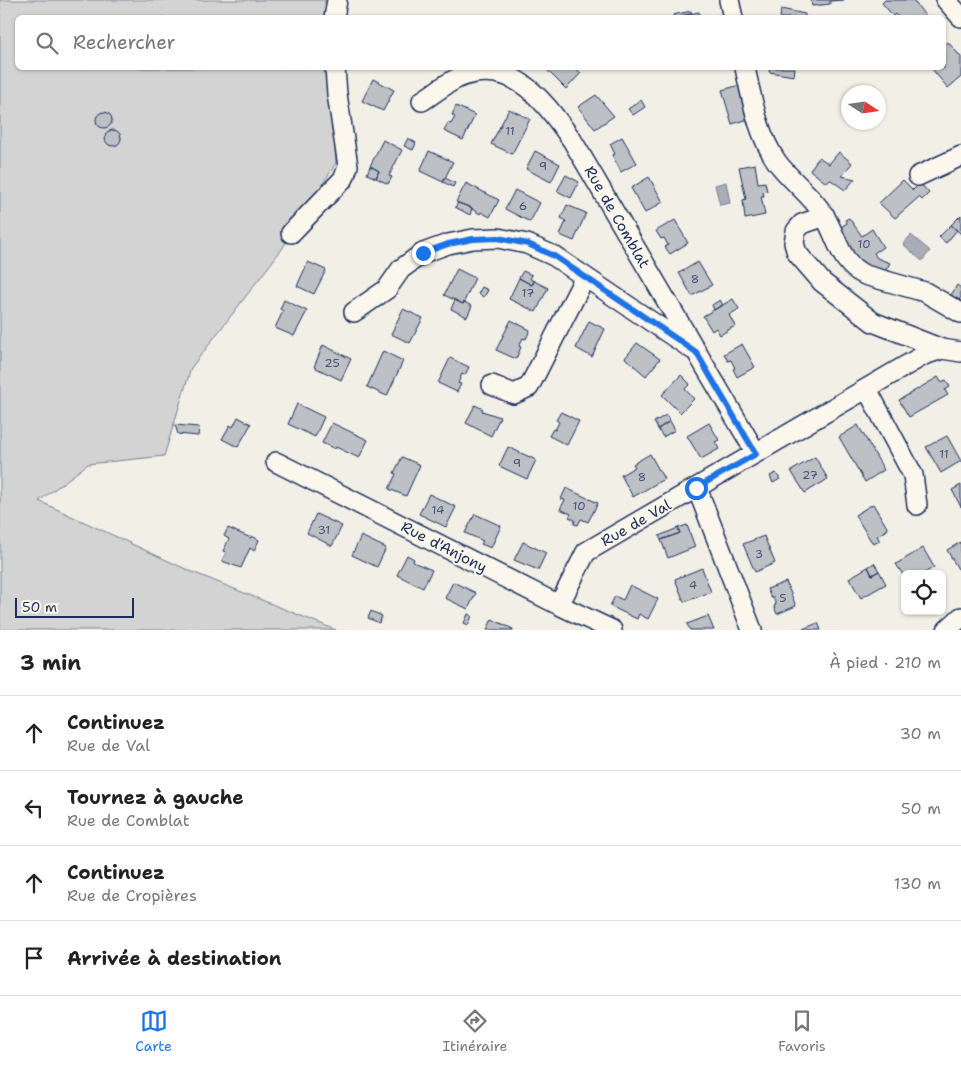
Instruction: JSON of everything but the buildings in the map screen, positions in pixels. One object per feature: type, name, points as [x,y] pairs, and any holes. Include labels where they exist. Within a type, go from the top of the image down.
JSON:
[{"type":"street","points":[[334,15],[337,0]]},
{"type":"street","points":[[729,0],[732,15]]},
{"type":"street","points":[[946,0],[961,17]]},
{"type":"street","points":[[291,233],[344,178],[348,166],[335,70]]},
{"type":"street","points":[[745,70],[756,114],[767,144],[777,162],[824,216],[848,264],[857,271],[925,292],[961,313]]},
{"type":"street","name":"Rue de Comblat","points":[[422,101],[457,79],[477,73],[497,73],[513,77],[534,92],[572,140],[756,454]]},
{"type":"street","points":[[918,176],[961,156]]},
{"type":"street","points":[[824,216],[802,224],[796,231],[794,243],[797,252],[822,282],[873,322],[942,349],[961,352]]},
{"type":"street","points":[[354,312],[387,288],[401,269],[423,253],[448,244],[473,239],[498,238],[528,244],[554,256],[696,352]]},
{"type":"street","points":[[492,385],[514,394],[529,387],[585,277]]},
{"type":"street","name":"Rue de Val","points":[[559,605],[586,552],[924,355],[942,349]]},
{"type":"street","points":[[867,389],[913,475],[917,505]]},
{"type":"street","name":"Rue d'Anjony","points":[[276,462],[612,630]]},
{"type":"street","points":[[696,488],[752,630]]},
{"type":"street","points":[[947,630],[961,616]]},
{"type":"shaded area","points":[[0,0],[325,0],[326,15],[15,15],[15,70],[330,70],[336,163],[282,249],[191,368],[164,456],[88,464],[39,501],[190,571],[336,630],[0,630]]},
{"type":"shaded area","points":[[726,182],[730,203],[720,205],[715,185]]},
{"type":"shaded area","points":[[911,235],[930,251],[922,261],[903,244]]},
{"type":"route","points":[[423,253],[448,244],[473,239],[498,238],[528,244],[554,256],[696,352],[756,454],[696,488]]}]
